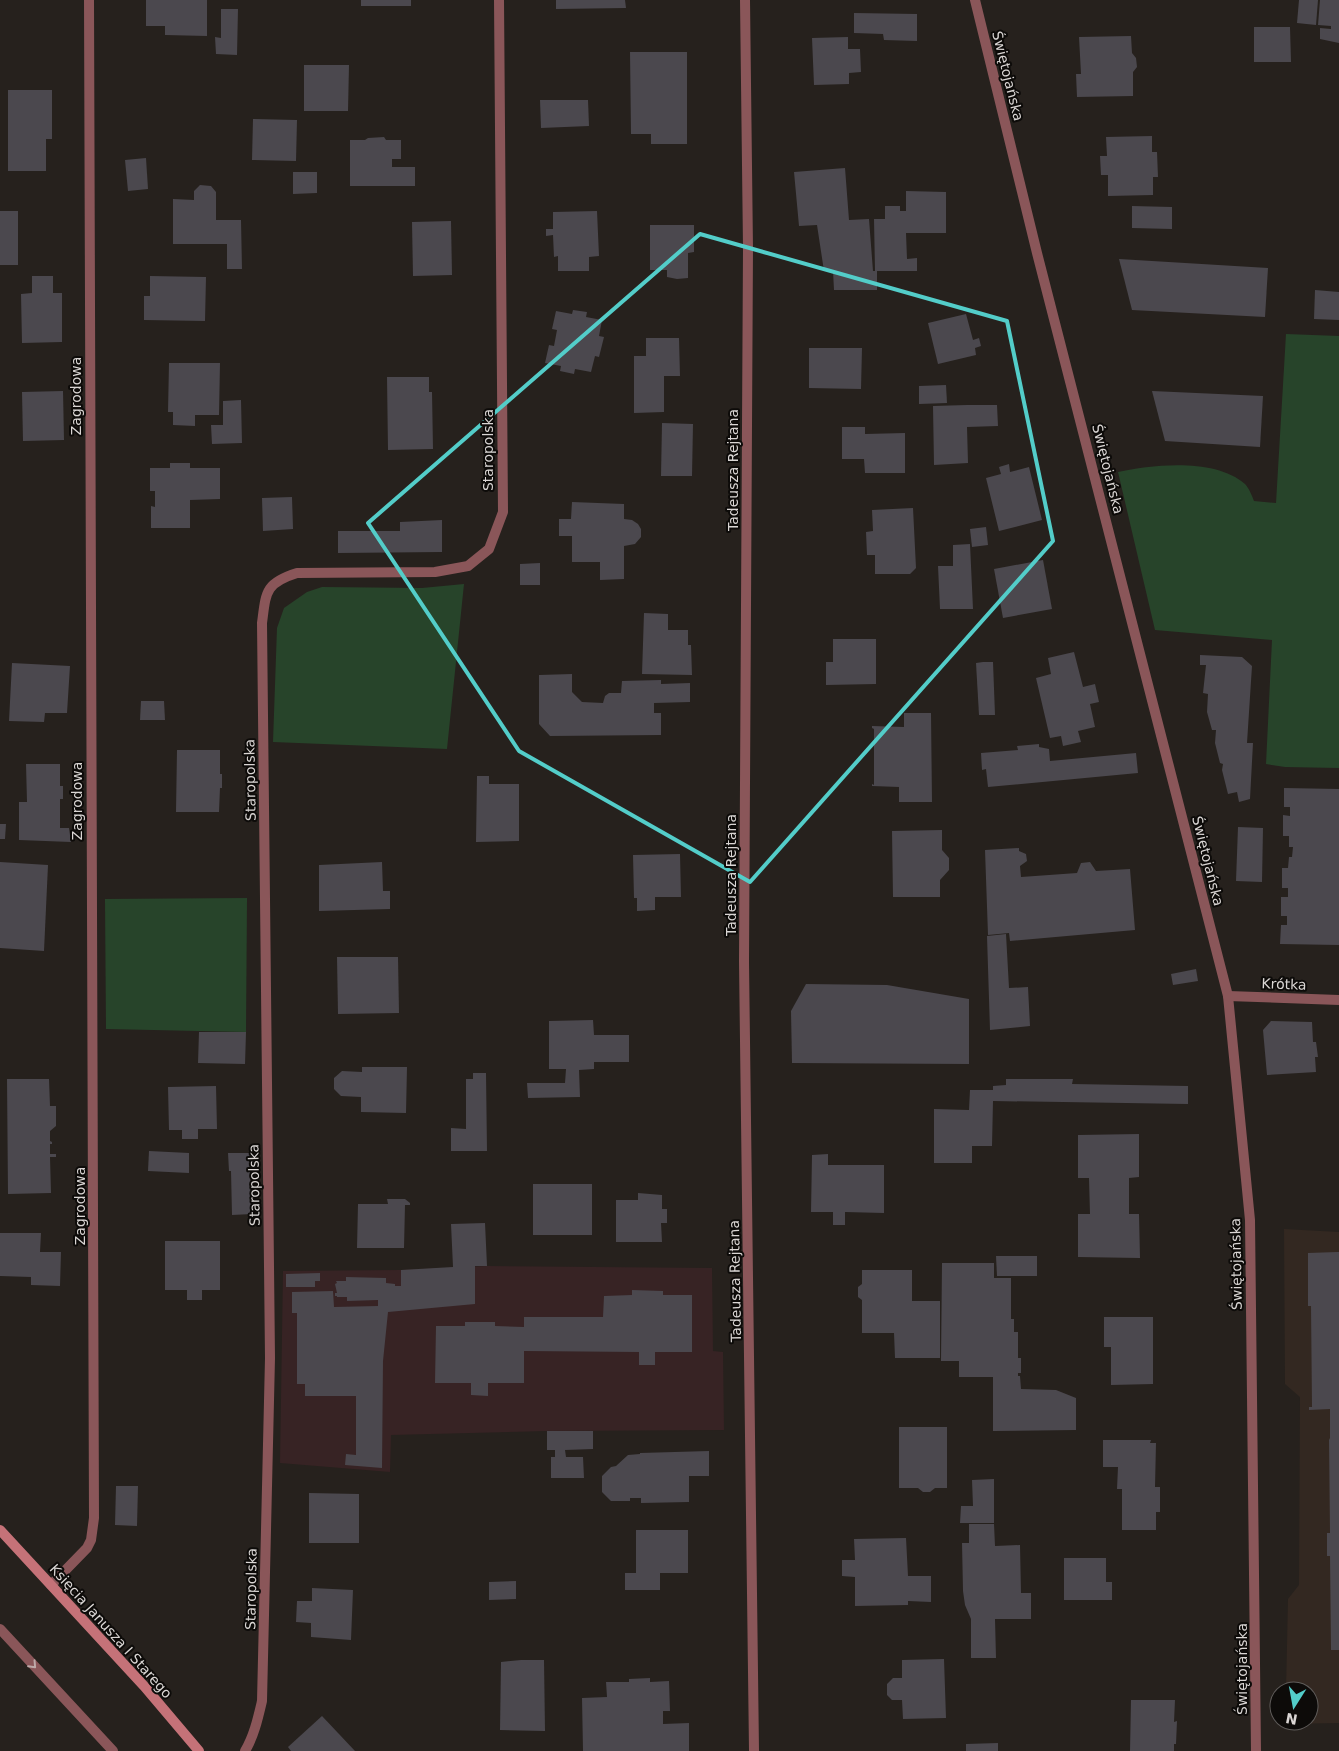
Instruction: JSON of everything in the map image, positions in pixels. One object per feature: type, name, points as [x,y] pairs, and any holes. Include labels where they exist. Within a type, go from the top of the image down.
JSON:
[{"type":"street","name":"Zagrodowa","points":[[50,1585],[87,1548],[91,1540],[94,1518],[89,0]]},
{"type":"street","name":"Staropolska","points":[[245,1751],[250,1744],[262,1701],[270,1358],[262,633],[266,592],[280,578],[297,573],[435,572],[468,566],[489,550],[503,512],[499,0]]},
{"type":"street","name":"Tadeusza Rejtana","points":[[745,0],[748,248],[744,962],[754,1751]]},
{"type":"street","name":"Świętojańska","points":[[975,0],[1228,996],[1250,1220],[1256,1751]]},
{"type":"street","name":"Krótka","points":[[1228,996],[1339,1000]]},
{"type":"street","name":"Księcia Janusza I Starego","points":[[0,1530],[144,1686],[199,1751]]},
{"type":"street","points":[[0,1629],[113,1751]]},
{"type":"highlighted area","points":[[700,234],[1007,321],[1053,541],[750,882],[519,751],[368,523]]},
{"type":"shaded area","points":[[1284,1229],[1339,1232],[1339,1723],[1319,1723],[1319,1681],[1286,1681],[1288,1599],[1299,1585],[1300,1397],[1285,1384]]},
{"type":"shaded area","points":[[487,1266],[712,1268],[713,1351],[723,1352],[724,1430],[547,1431],[391,1435],[390,1472],[280,1463],[283,1271],[401,1270]]},
{"type":"green space","points":[[1286,334],[1339,336],[1339,768],[1285,767],[1266,764],[1272,640],[1155,630],[1118,472],[1166,465],[1184,465],[1218,470],[1233,476],[1245,484],[1254,501],[1276,503]]},
{"type":"green space","points":[[464,584],[447,749],[273,742],[277,628],[284,608],[307,592],[322,587],[422,588]]},
{"type":"green space","points":[[247,898],[246,1032],[106,1029],[105,899]]},
{"type":"building","points":[[146,0],[207,0],[207,36],[165,35],[165,26],[146,26]]},
{"type":"building","points":[[361,0],[411,0],[411,6],[361,6]]},
{"type":"building","points":[[556,0],[625,0],[626,8],[556,9]]},
{"type":"building","points":[[1299,0],[1318,0],[1316,25],[1297,23]]},
{"type":"building","points":[[1320,0],[1339,0],[1339,43],[1320,39],[1320,28],[1331,29],[1331,26],[1318,25]]},
{"type":"building","points":[[221,9],[238,9],[237,55],[216,54],[215,37],[221,38]]},
{"type":"building","points":[[854,13],[917,14],[917,41],[884,40],[883,34],[854,33]]},
{"type":"building","points":[[1254,27],[1290,27],[1291,62],[1254,62]]},
{"type":"building","points":[[1131,36],[1132,53],[1136,58],[1137,67],[1133,72],[1133,96],[1077,97],[1076,74],[1081,74],[1079,37]]},
{"type":"building","points":[[848,37],[848,49],[860,49],[861,72],[849,73],[849,84],[814,85],[812,38]]},
{"type":"building","points":[[630,52],[687,52],[687,144],[651,144],[651,134],[631,134]]},
{"type":"building","points":[[304,65],[349,65],[348,111],[304,111]]},
{"type":"building","points":[[8,90],[52,90],[52,139],[46,139],[46,171],[8,171]]},
{"type":"building","points":[[540,100],[588,100],[589,126],[541,128]]},
{"type":"building","points":[[253,119],[297,120],[296,161],[252,160]]},
{"type":"building","points":[[1152,136],[1152,152],[1157,152],[1158,177],[1153,177],[1153,195],[1108,196],[1108,175],[1101,175],[1100,156],[1107,156],[1106,137]]},
{"type":"building","points":[[384,137],[386,140],[401,140],[401,159],[392,159],[392,167],[415,167],[415,186],[350,186],[350,140]]},
{"type":"building","points":[[146,158],[148,189],[128,191],[125,160]]},
{"type":"building","points":[[845,168],[849,220],[869,219],[873,271],[875,271],[874,219],[885,219],[885,206],[900,206],[900,211],[906,211],[906,191],[946,192],[946,233],[906,233],[907,259],[917,258],[917,271],[877,271],[877,290],[834,290],[833,271],[824,271],[817,225],[799,226],[794,172]]},
{"type":"building","points":[[293,172],[317,172],[317,193],[293,194]]},
{"type":"building","points":[[200,185],[211,186],[216,192],[216,220],[241,220],[242,269],[227,269],[227,244],[173,244],[173,199],[194,200],[194,191]]},
{"type":"building","points":[[1132,206],[1172,207],[1172,229],[1132,228]]},
{"type":"building","points":[[0,211],[18,211],[18,265],[0,265]]},
{"type":"building","points":[[597,211],[599,256],[589,257],[589,271],[558,271],[558,256],[554,257],[553,235],[546,236],[546,229],[553,229],[553,212]]},
{"type":"building","points":[[451,221],[452,275],[413,276],[412,222]]},
{"type":"building","points":[[650,225],[694,225],[694,252],[688,253],[688,278],[677,279],[667,277],[667,270],[650,270]]},
{"type":"building","points":[[1119,259],[1268,268],[1265,317],[1132,310]]},
{"type":"building","points":[[32,276],[53,276],[53,293],[62,293],[62,342],[22,343],[21,294],[32,293]]},
{"type":"building","points":[[150,276],[206,277],[205,321],[144,320],[144,296],[150,296]]},
{"type":"building","points":[[1315,290],[1339,292],[1339,320],[1314,319]]},
{"type":"building","points":[[573,310],[587,312],[586,317],[602,320],[599,336],[604,337],[599,357],[595,356],[591,372],[575,369],[574,374],[560,371],[561,366],[545,363],[549,345],[554,346],[557,330],[552,329],[556,311],[572,314]]},
{"type":"building","points":[[966,314],[973,340],[979,338],[981,346],[975,348],[976,355],[938,364],[928,323]]},
{"type":"building","points":[[646,338],[679,338],[680,376],[664,376],[664,412],[634,413],[634,356],[646,356]]},
{"type":"building","points":[[809,348],[862,348],[861,389],[809,388]]},
{"type":"building","points":[[169,363],[220,363],[219,415],[195,415],[195,426],[173,425],[173,412],[168,412]]},
{"type":"building","points":[[387,377],[429,377],[429,392],[432,392],[433,449],[388,450]]},
{"type":"building","points":[[946,385],[947,403],[919,404],[919,386]]},
{"type":"building","points":[[63,391],[64,440],[23,441],[22,392]]},
{"type":"building","points":[[1152,391],[1263,396],[1260,447],[1165,441]]},
{"type":"building","points":[[241,400],[242,443],[212,444],[211,425],[223,425],[223,401]]},
{"type":"building","points":[[997,405],[998,426],[967,427],[968,463],[934,465],[933,406]]},
{"type":"building","points":[[662,423],[693,424],[692,476],[661,476]]},
{"type":"building","points":[[842,427],[865,427],[865,434],[905,433],[905,473],[865,473],[864,459],[842,459]]},
{"type":"building","points":[[170,463],[190,463],[190,468],[220,468],[220,499],[190,500],[190,528],[151,528],[151,506],[155,507],[155,491],[150,491],[150,468],[170,468]]},
{"type":"building","points":[[1009,464],[1010,472],[1029,467],[1042,520],[999,531],[986,478],[1001,474],[999,467]]},
{"type":"building","points":[[292,497],[293,529],[263,531],[262,498]]},
{"type":"building","points":[[572,502],[624,504],[624,519],[632,520],[638,524],[641,529],[641,537],[635,544],[624,546],[624,579],[600,580],[600,562],[572,562],[572,536],[559,536],[559,519],[571,519]]},
{"type":"building","points":[[913,508],[916,568],[910,574],[875,574],[875,555],[867,555],[866,532],[873,531],[872,510]]},
{"type":"building","points":[[442,520],[442,552],[338,553],[338,531],[400,531],[400,522]]},
{"type":"building","points":[[986,527],[988,545],[972,547],[970,529]]},
{"type":"building","points":[[970,544],[973,609],[940,609],[938,566],[953,566],[953,545]]},
{"type":"building","points":[[1043,560],[1052,609],[1003,618],[994,569]]},
{"type":"building","points":[[540,563],[540,585],[520,585],[520,564]]},
{"type":"building","points":[[644,613],[668,614],[668,630],[688,630],[688,645],[691,645],[692,675],[642,674]]},
{"type":"building","points":[[833,639],[876,639],[876,684],[826,685],[826,662],[833,662]]},
{"type":"building","points":[[1074,652],[1083,687],[1095,684],[1099,702],[1090,704],[1095,727],[1078,731],[1081,742],[1063,746],[1061,736],[1050,738],[1036,678],[1051,674],[1048,658]]},
{"type":"building","points":[[1200,655],[1242,657],[1252,666],[1247,743],[1253,743],[1250,799],[1239,802],[1237,792],[1228,794],[1222,770],[1223,764],[1220,763],[1215,743],[1216,730],[1212,730],[1207,712],[1208,694],[1203,693],[1206,665],[1200,665]]},
{"type":"building","points":[[993,662],[995,715],[979,715],[976,663]]},
{"type":"building","points":[[12,663],[70,666],[67,713],[45,713],[44,722],[9,721]]},
{"type":"building","points":[[572,674],[572,692],[582,702],[603,703],[605,696],[609,693],[621,693],[622,681],[661,680],[661,684],[690,683],[690,702],[654,703],[654,713],[661,713],[661,735],[550,736],[539,724],[539,675]]},
{"type":"building","points":[[141,701],[164,701],[165,720],[140,720]]},
{"type":"building","points":[[904,713],[931,713],[932,802],[899,802],[899,787],[872,786],[872,784],[874,785],[874,729],[872,726],[904,727]]},
{"type":"building","points":[[1039,744],[1039,747],[1049,749],[1050,761],[1136,753],[1138,773],[988,787],[986,769],[982,770],[981,753],[1018,750],[1017,746]]},
{"type":"building","points":[[177,750],[220,750],[222,788],[220,788],[219,812],[176,812]]},
{"type":"building","points":[[26,764],[60,764],[60,786],[63,786],[63,799],[60,799],[60,828],[69,828],[71,842],[19,840],[19,802],[27,802]]},
{"type":"building","points":[[477,776],[489,776],[489,784],[519,784],[519,841],[476,842]]},
{"type":"building","points":[[1284,788],[1339,789],[1339,945],[1280,944],[1281,925],[1287,925],[1287,916],[1281,916],[1281,897],[1288,897],[1288,888],[1282,888],[1282,868],[1288,868],[1289,857],[1292,857],[1293,847],[1289,847],[1289,836],[1283,836],[1283,815],[1290,816],[1290,807],[1284,807]]},
{"type":"building","points":[[0,824],[6,824],[5,839],[0,839]]},
{"type":"building","points":[[1238,827],[1263,828],[1262,882],[1236,881]]},
{"type":"building","points":[[942,830],[942,850],[949,858],[949,870],[940,880],[940,897],[893,897],[892,831]]},
{"type":"building","points":[[1019,848],[1019,851],[1026,854],[1027,861],[1020,866],[1021,877],[1077,873],[1081,863],[1090,862],[1096,871],[1130,869],[1135,930],[1010,941],[1009,933],[988,935],[985,850]]},
{"type":"building","points":[[680,854],[681,897],[655,897],[655,910],[637,911],[637,898],[634,898],[633,855]]},
{"type":"building","points":[[0,862],[48,865],[44,951],[0,948]]},
{"type":"building","points":[[382,862],[383,891],[390,891],[390,909],[319,911],[319,865]]},
{"type":"building","points":[[1006,934],[1009,988],[1028,987],[1030,1026],[990,1030],[987,936]]},
{"type":"building","points":[[337,957],[398,957],[399,1013],[338,1014]]},
{"type":"building","points":[[1196,969],[1198,981],[1173,985],[1171,974]]},
{"type":"building","points":[[806,984],[887,985],[969,999],[969,1064],[792,1063],[791,1011]]},
{"type":"building","points":[[593,1020],[594,1035],[629,1035],[629,1062],[594,1062],[594,1069],[579,1070],[580,1097],[528,1098],[527,1083],[565,1083],[566,1069],[549,1069],[549,1021]]},
{"type":"building","points":[[1271,1021],[1312,1022],[1313,1042],[1316,1042],[1318,1057],[1315,1057],[1316,1072],[1267,1075],[1263,1030]]},
{"type":"building","points":[[199,1032],[246,1032],[245,1064],[198,1063]]},
{"type":"building","points":[[362,1067],[407,1067],[406,1113],[361,1112],[361,1097],[341,1096],[334,1089],[334,1078],[342,1071],[362,1072]]},
{"type":"building","points":[[473,1073],[486,1073],[487,1151],[451,1151],[451,1128],[466,1129],[466,1079],[473,1079]]},
{"type":"building","points":[[7,1079],[49,1079],[50,1106],[56,1106],[56,1126],[50,1131],[50,1141],[52,1144],[50,1144],[50,1154],[56,1154],[56,1157],[50,1157],[51,1193],[8,1194]]},
{"type":"building","points":[[1006,1079],[1073,1079],[1072,1084],[1188,1086],[1188,1104],[993,1101],[992,1146],[972,1146],[972,1163],[934,1163],[934,1109],[969,1110],[970,1090],[993,1090],[993,1086],[1006,1085]]},
{"type":"building","points":[[216,1086],[217,1129],[198,1129],[198,1139],[182,1139],[182,1130],[169,1130],[168,1087]]},
{"type":"building","points":[[1139,1134],[1139,1177],[1129,1178],[1129,1214],[1139,1214],[1140,1258],[1078,1257],[1078,1214],[1090,1214],[1089,1178],[1078,1178],[1078,1135]]},
{"type":"building","points":[[149,1151],[189,1153],[189,1173],[148,1171]]},
{"type":"building","points":[[228,1153],[251,1153],[252,1214],[232,1215],[231,1171],[229,1171]]},
{"type":"building","points":[[828,1154],[828,1165],[884,1165],[884,1213],[845,1212],[845,1225],[833,1225],[833,1212],[811,1212],[812,1155]]},
{"type":"building","points":[[533,1184],[592,1184],[592,1235],[533,1235]]},
{"type":"building","points":[[638,1193],[662,1195],[662,1209],[667,1209],[667,1223],[661,1223],[662,1242],[616,1242],[616,1200],[638,1200]]},
{"type":"building","points":[[387,1199],[405,1199],[410,1203],[410,1205],[405,1205],[404,1248],[357,1248],[358,1204],[388,1204]]},
{"type":"building","points":[[485,1223],[487,1266],[475,1266],[475,1304],[388,1312],[383,1361],[382,1468],[345,1465],[346,1454],[356,1455],[356,1396],[305,1396],[305,1384],[297,1384],[297,1313],[292,1313],[292,1292],[333,1291],[334,1307],[378,1306],[378,1300],[347,1301],[347,1297],[335,1296],[335,1293],[337,1293],[336,1281],[346,1281],[346,1277],[386,1278],[386,1283],[401,1286],[401,1270],[453,1267],[451,1224]]},
{"type":"building","points":[[0,1233],[41,1233],[40,1252],[61,1252],[60,1286],[31,1285],[31,1277],[0,1276]]},
{"type":"building","points":[[165,1241],[220,1241],[220,1290],[202,1290],[202,1300],[187,1300],[187,1290],[165,1290]]},
{"type":"building","points":[[1339,1252],[1339,1650],[1331,1650],[1330,1556],[1327,1556],[1327,1533],[1330,1533],[1330,1409],[1309,1410],[1309,1407],[1312,1407],[1311,1306],[1308,1306],[1308,1253]]},
{"type":"building","points":[[996,1256],[1037,1256],[1037,1276],[997,1276]]},
{"type":"building","points":[[942,1263],[994,1263],[994,1278],[1011,1278],[1011,1319],[1014,1319],[1014,1332],[1018,1332],[1018,1358],[1021,1358],[1021,1373],[1018,1373],[1018,1376],[1020,1376],[1021,1389],[1056,1390],[1076,1398],[1076,1430],[993,1431],[993,1377],[959,1377],[959,1361],[941,1361]]},
{"type":"building","points":[[862,1270],[912,1270],[912,1301],[940,1301],[940,1358],[895,1358],[894,1333],[862,1333],[862,1300],[858,1297],[858,1287],[862,1284]]},
{"type":"building","points":[[320,1273],[320,1281],[315,1281],[315,1287],[286,1287],[286,1274]]},
{"type":"building","points":[[632,1290],[663,1291],[663,1295],[692,1295],[692,1352],[655,1352],[655,1365],[639,1365],[639,1352],[524,1351],[524,1383],[488,1383],[488,1396],[471,1395],[471,1383],[435,1383],[436,1326],[465,1326],[465,1322],[495,1322],[495,1326],[524,1327],[524,1317],[603,1317],[604,1296],[632,1295]]},
{"type":"building","points":[[1104,1317],[1153,1317],[1153,1384],[1111,1385],[1111,1347],[1104,1347]]},
{"type":"building","points":[[899,1427],[947,1427],[947,1488],[935,1488],[930,1492],[923,1492],[918,1488],[899,1488]]},
{"type":"building","points":[[547,1431],[593,1431],[593,1449],[565,1450],[566,1457],[583,1457],[584,1478],[551,1478],[551,1457],[555,1457],[555,1450],[547,1450]]},
{"type":"building","points":[[1103,1440],[1151,1440],[1150,1443],[1156,1443],[1155,1487],[1160,1487],[1160,1512],[1156,1512],[1156,1530],[1122,1530],[1122,1489],[1117,1489],[1118,1467],[1103,1467]]},
{"type":"building","points":[[709,1451],[709,1476],[689,1476],[689,1502],[641,1503],[641,1498],[630,1498],[630,1501],[611,1501],[602,1492],[602,1476],[628,1455]]},
{"type":"building","points":[[994,1479],[994,1523],[960,1523],[961,1506],[973,1506],[972,1480]]},
{"type":"building","points":[[116,1486],[138,1486],[137,1526],[115,1525]]},
{"type":"building","points":[[309,1493],[359,1494],[359,1543],[309,1543]]},
{"type":"building","points":[[969,1524],[994,1524],[995,1546],[1020,1545],[1021,1593],[1031,1593],[1031,1619],[995,1619],[996,1658],[971,1658],[971,1619],[965,1605],[963,1591],[962,1543],[969,1543]]},
{"type":"building","points":[[636,1530],[688,1530],[688,1573],[660,1573],[660,1590],[625,1590],[625,1573],[636,1573]]},
{"type":"building","points":[[906,1538],[908,1576],[931,1576],[931,1602],[908,1601],[908,1605],[855,1606],[855,1577],[842,1576],[842,1560],[855,1560],[854,1539]]},
{"type":"building","points":[[1064,1558],[1106,1558],[1106,1582],[1112,1582],[1112,1600],[1064,1600]]},
{"type":"building","points":[[516,1581],[516,1599],[489,1600],[489,1582]]},
{"type":"building","points":[[312,1588],[353,1590],[351,1640],[311,1637],[311,1623],[296,1622],[297,1601],[312,1601]]},
{"type":"building","points":[[944,1659],[946,1718],[903,1719],[902,1700],[892,1700],[887,1695],[887,1684],[893,1678],[902,1678],[902,1660]]},
{"type":"building","points":[[544,1660],[545,1731],[500,1730],[501,1662]]},
{"type":"building","points":[[650,1678],[650,1682],[669,1681],[670,1711],[663,1711],[663,1724],[689,1723],[689,1751],[583,1751],[582,1698],[607,1697],[606,1682],[629,1682],[629,1679]]},
{"type":"building","points":[[1131,1700],[1175,1700],[1174,1722],[1177,1721],[1174,1751],[1130,1751]]},
{"type":"building","points":[[322,1716],[355,1751],[291,1751],[288,1747]]},
{"type":"building","points":[[998,1743],[998,1751],[966,1751],[966,1744]]}]
